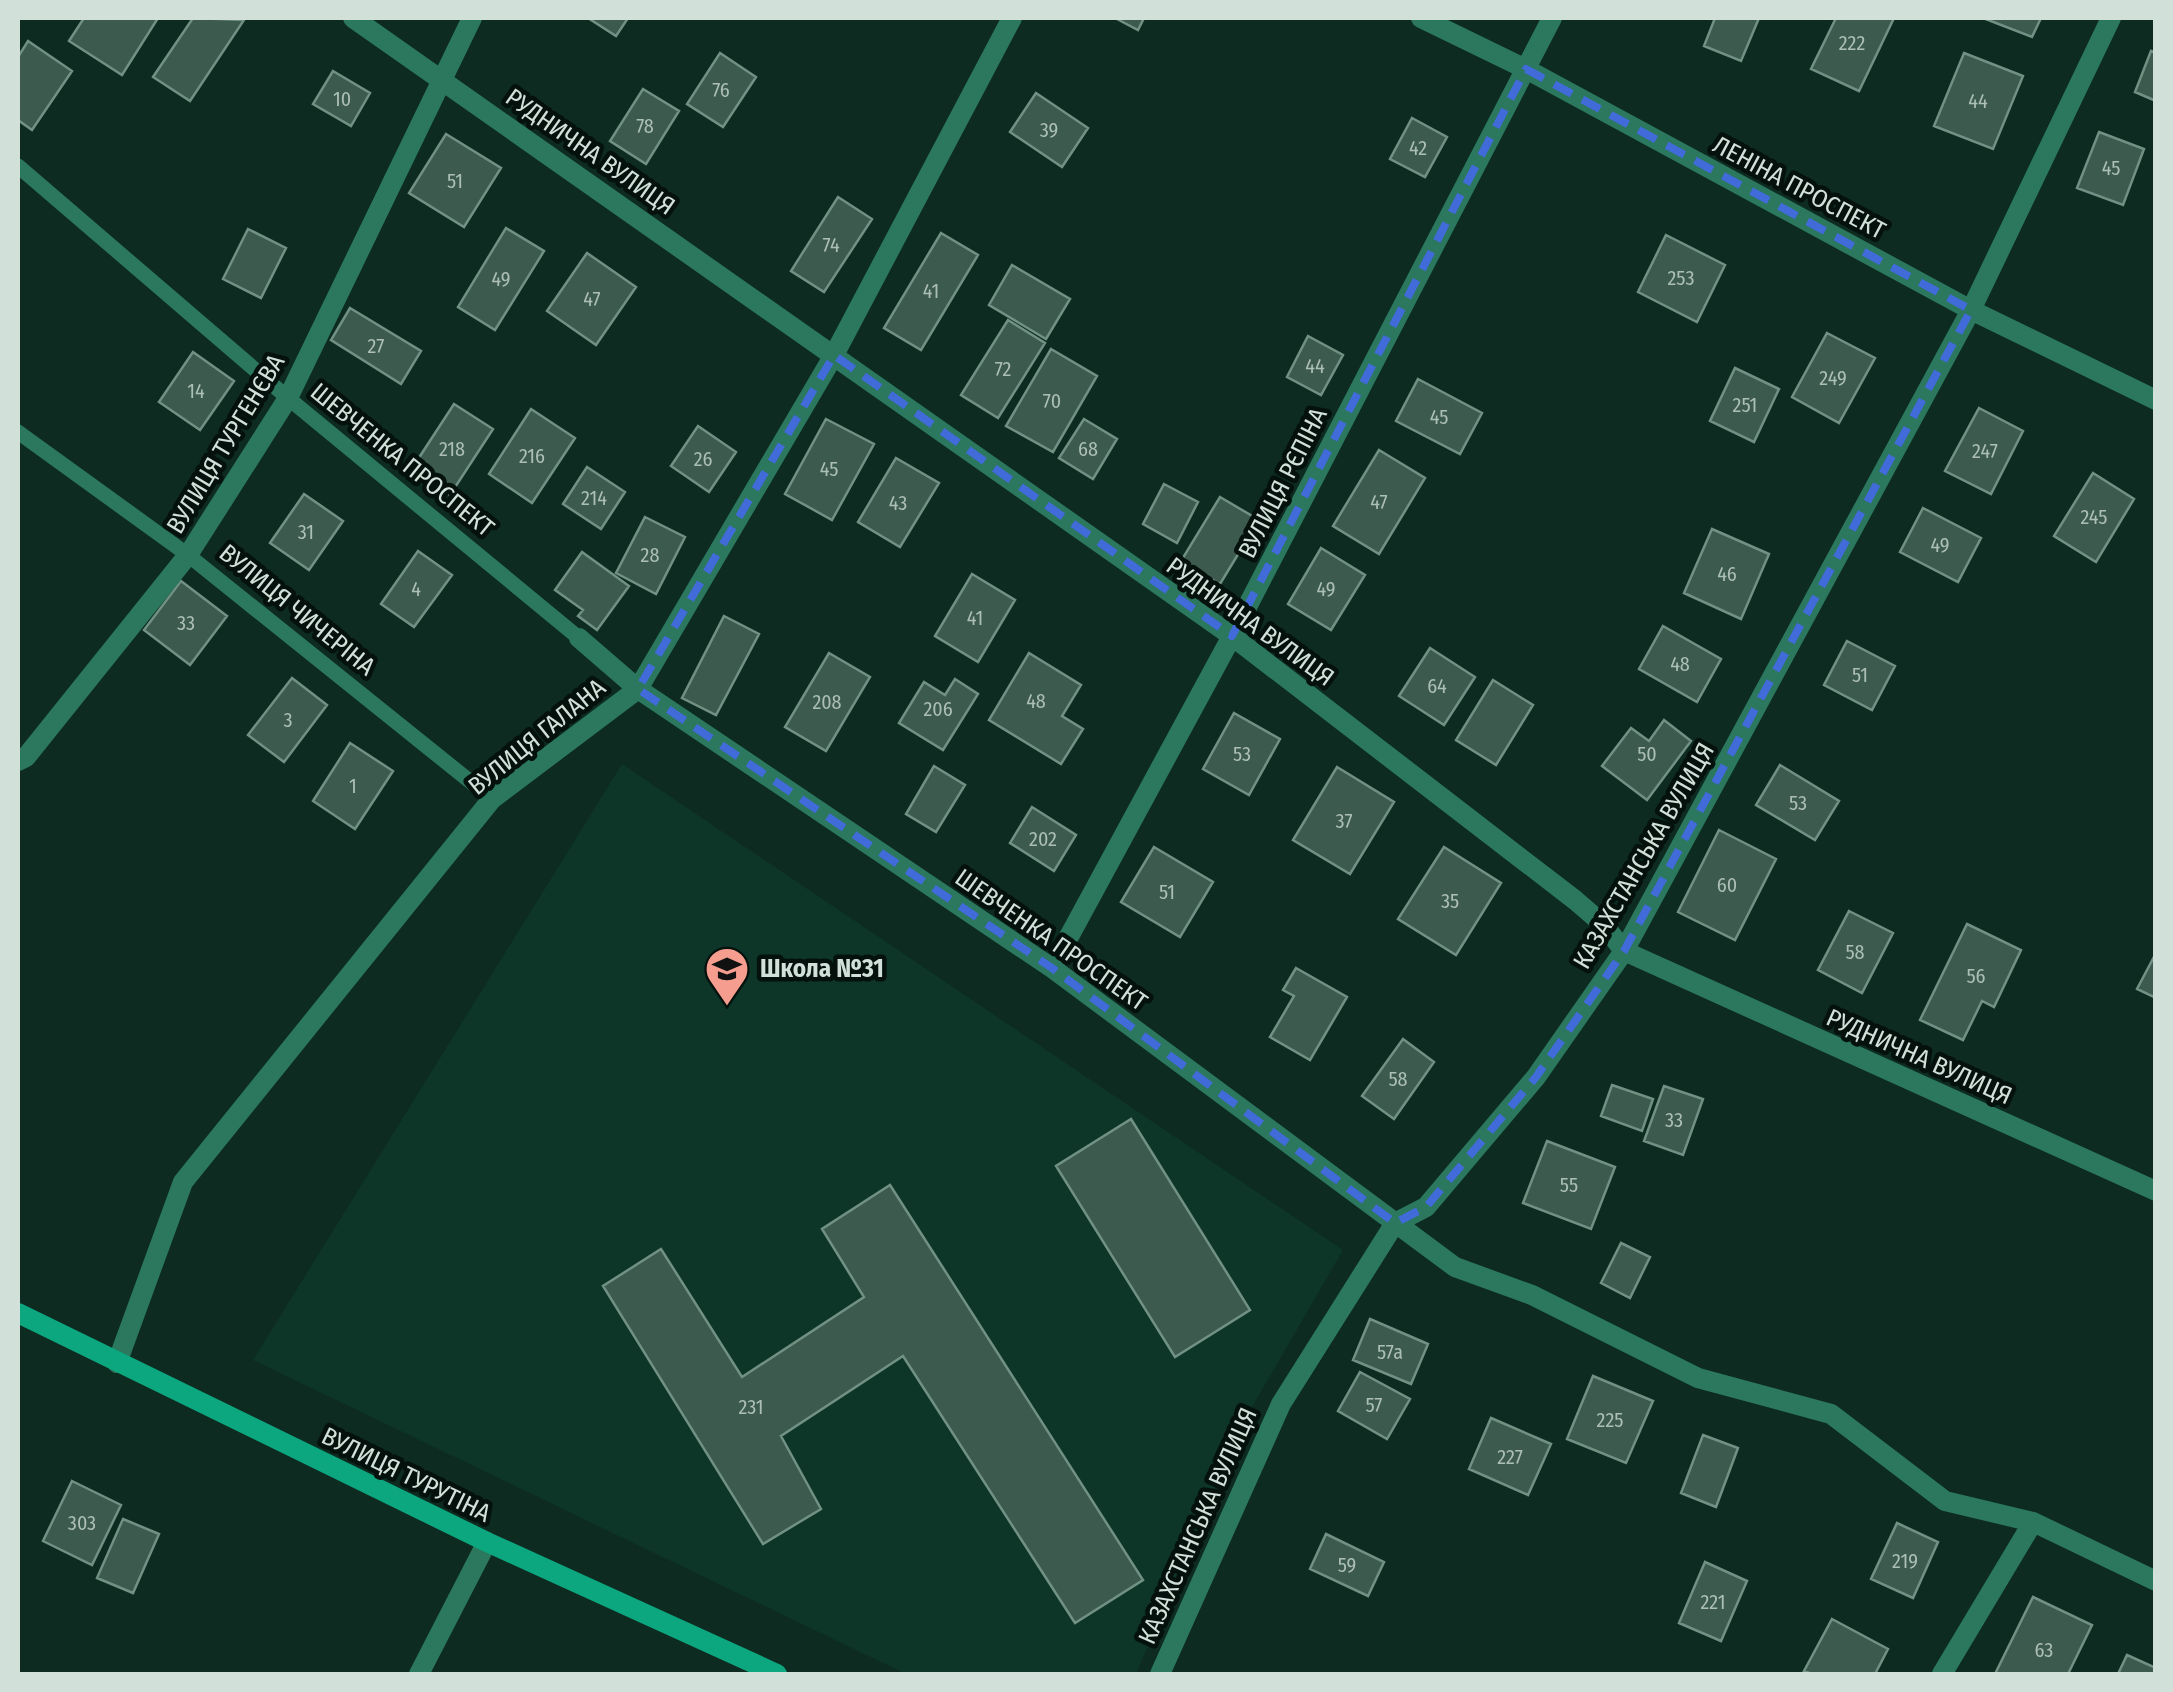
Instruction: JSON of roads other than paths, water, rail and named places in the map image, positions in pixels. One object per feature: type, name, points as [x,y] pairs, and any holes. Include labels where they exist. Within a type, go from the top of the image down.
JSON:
[{"type":"street","name":"РУДНИЧНА ВУЛИЦЯ","points":[[353,18],[1232,636],[1575,900],[1604,925],[1624,951],[2156,1191]]},
{"type":"street","name":"ВУЛИЦЯ ТУРГЕНЄВА","points":[[22,759],[188,554],[288,398],[472,18]]},
{"type":"street","name":"ВУЛИЦЯ ГАЛАНА","points":[[117,1363],[183,1182],[492,799],[638,689],[834,354],[1012,18]]},
{"type":"street","name":"ЛЕНІНА ПРОСПЕКТ","points":[[1421,18],[1526,69],[1971,310],[2156,400]]},
{"type":"street","name":"ВУЛИЦЯ РЄПІНА","points":[[1052,968],[1232,636],[1552,18]]},
{"type":"street","name":"КАЗАХСТАНСЬКА ВУЛИЦЯ","points":[[1160,1674],[1282,1404],[1395,1223],[1426,1206],[1536,1077],[1624,951],[1971,310],[2111,18]]},
{"type":"street","name":"ШЕВЧЕНКА ПРОСПЕКТ","points":[[579,638],[638,689],[1052,968],[1455,1267],[1532,1295],[1698,1378],[1831,1414],[1945,1502],[2034,1522],[2156,1581]]},
{"type":"street","name":"ВУЛИЦЯ ТУРУТІНА","points":[[18,1313],[486,1542],[777,1674]]},
{"type":"street","points":[[1942,1674],[2034,1522]]},
{"type":"street","points":[[419,1674],[486,1542]]},
{"type":"lane","name":"ШЕВЧЕНКА ПРОСПЕКТ","points":[[18,166],[288,398],[579,638]]},
{"type":"lane","name":"ВУЛИЦЯ ЧИЧЕРІНА","points":[[18,432],[188,554],[492,799]]},
{"type":"place","name":"Школа №31","points":[[727,1007]]}]
